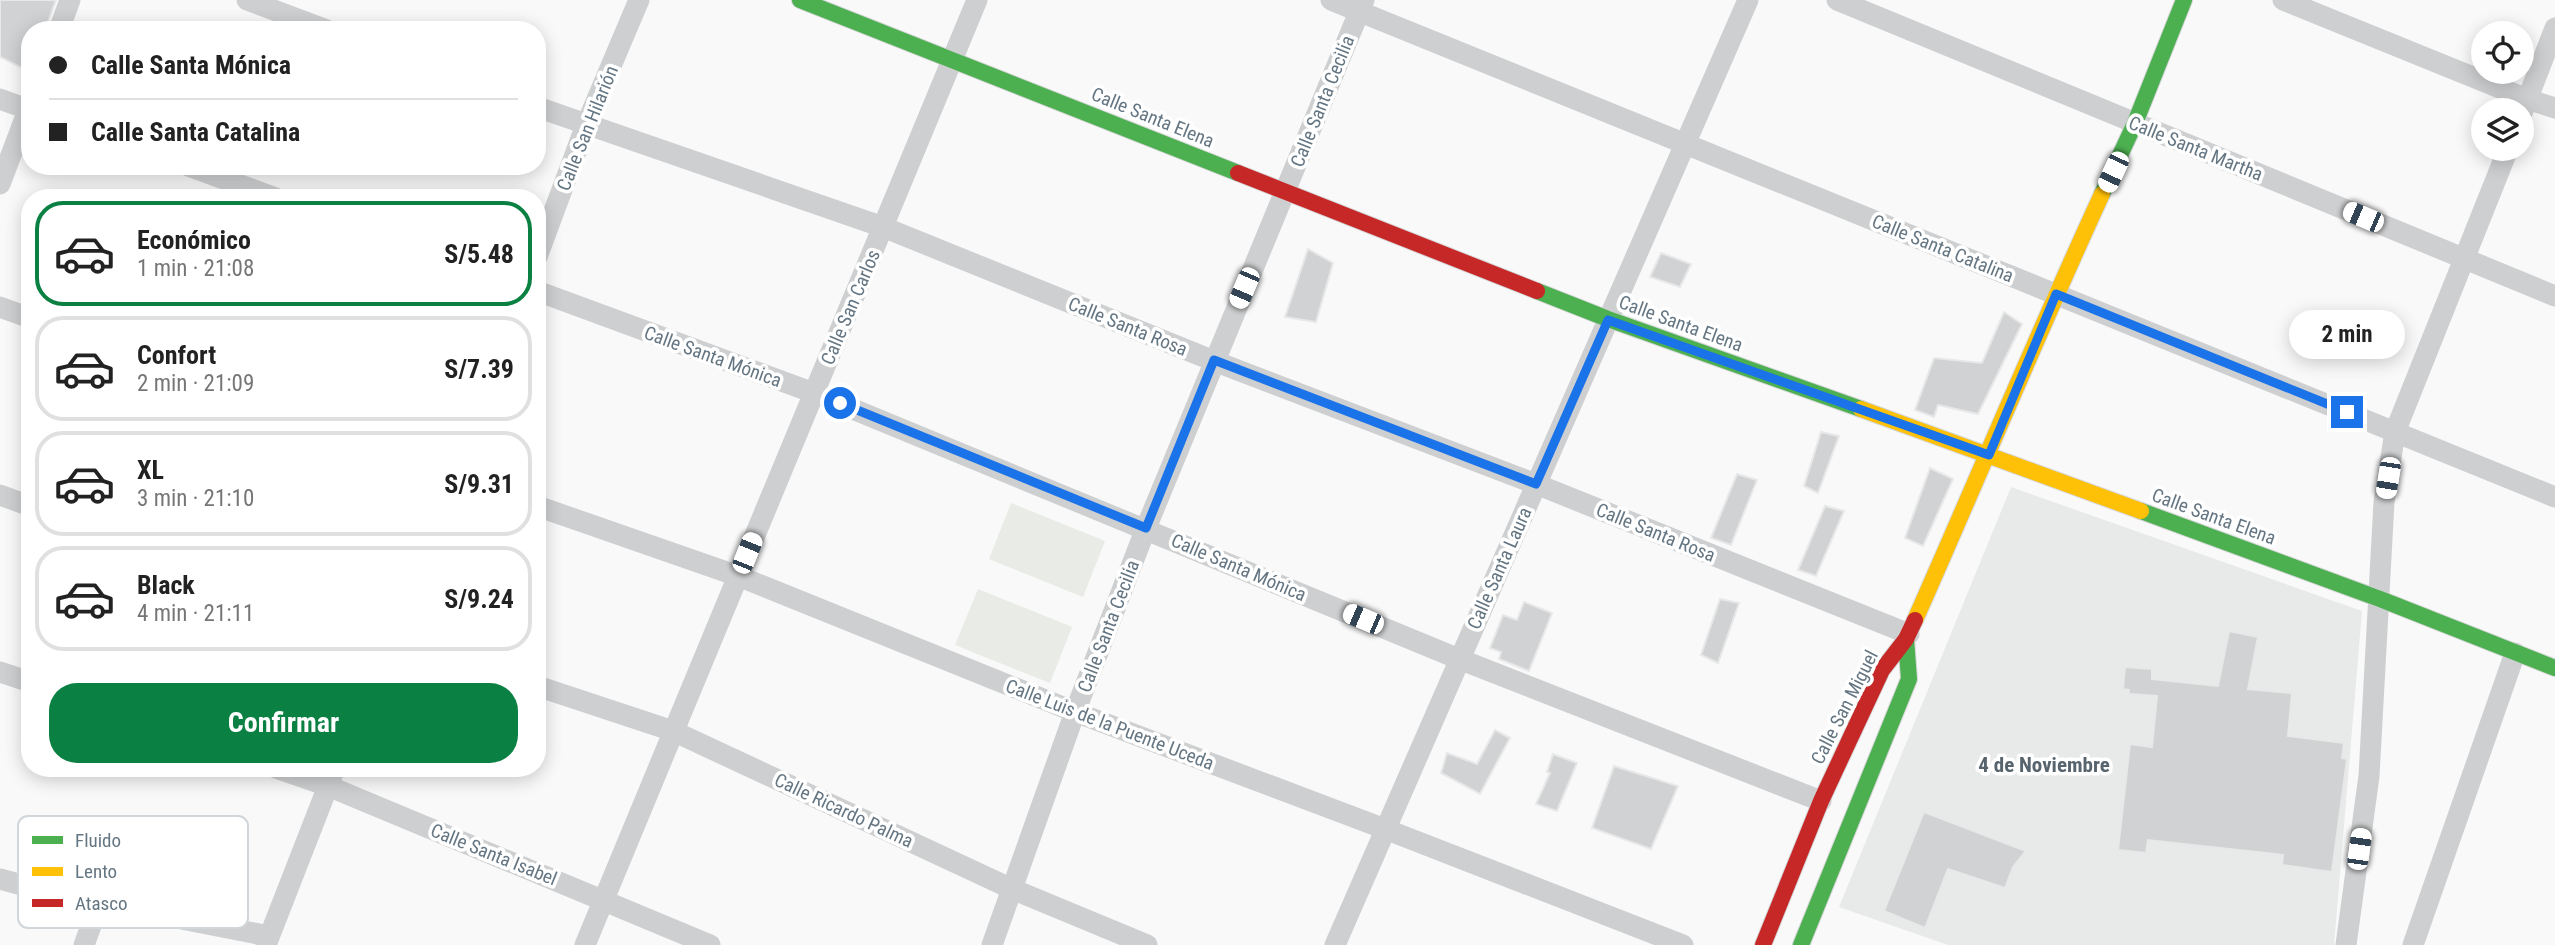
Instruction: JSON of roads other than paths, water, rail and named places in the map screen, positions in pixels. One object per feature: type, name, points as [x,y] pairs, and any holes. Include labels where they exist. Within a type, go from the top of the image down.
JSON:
[{"type":"street","points":[[62,21],[70,0]]},
{"type":"street","points":[[247,0],[303,21]]},
{"type":"street","name":"Calle San Hilarión","points":[[546,233],[586,125],[639,0]]},
{"type":"street","name":"Calle Santa Elena","points":[[800,0],[1608,320],[1989,455],[2380,599],[2555,668]]},
{"type":"street","name":"Calle San Carlos","points":[[585,945],[977,0]]},
{"type":"street","name":"Calle Santa Catalina","points":[[1331,0],[1362,6],[1685,144],[2555,497]]},
{"type":"street","name":"Calle Santa Laura","points":[[1335,945],[1748,0]]},
{"type":"street","name":"Calle Santa Martha","points":[[1837,0],[2555,296]]},
{"type":"street","points":[[1908,636],[1989,455],[2056,294],[2136,123],[2184,0]]},
{"type":"street","points":[[2283,0],[2506,98]]},
{"type":"street","name":"Calle Santa Cecilia","points":[[992,945],[1075,712],[1146,528],[1362,6]]},
{"type":"street","points":[[2527,98],[2555,28]]},
{"type":"street","points":[[0,99],[21,106]]},
{"type":"street","points":[[2534,107],[2555,108]]},
{"type":"street","name":"Calle Santa Rosa","points":[[546,110],[883,227],[1214,360],[1536,484],[1908,636]]},
{"type":"street","points":[[0,184],[21,129]]},
{"type":"street","points":[[2346,945],[2369,776],[2384,502],[2395,432],[2503,161]]},
{"type":"street","points":[[213,175],[251,189]]},
{"type":"street","name":"Calle Santa Mónica","points":[[546,294],[814,393],[1460,659],[1821,801]]},
{"type":"street","points":[[0,307],[21,315]]},
{"type":"street","points":[[0,495],[21,503]]},
{"type":"street","name":"Calle Luis de la Puente Uceda","points":[[546,509],[738,576],[1075,712],[1683,945]]},
{"type":"street","name":"Calle San Miguel","points":[[1766,937],[1821,801],[1882,670],[1908,636]]},
{"type":"street","name":"Calle San Miguel","points":[[1807,944],[1909,679],[1908,636]]},
{"type":"street","points":[[2413,945],[2515,653]]},
{"type":"street","points":[[0,672],[21,679]]},
{"type":"street","name":"Calle Ricardo Palma","points":[[546,689],[673,731],[1013,889],[1147,945]]},
{"type":"street","points":[[212,928],[268,940],[331,777]]},
{"type":"street","name":"Calle Santa Isabel","points":[[331,777],[710,945]]},
{"type":"street","points":[[0,879],[18,884]]},
{"type":"street","points":[[84,945],[90,928]]},
{"type":"street","points":[[1766,937],[1807,944]]},
{"type":"district","name":"4 de Noviembre","points":[[2044,765]]}]
